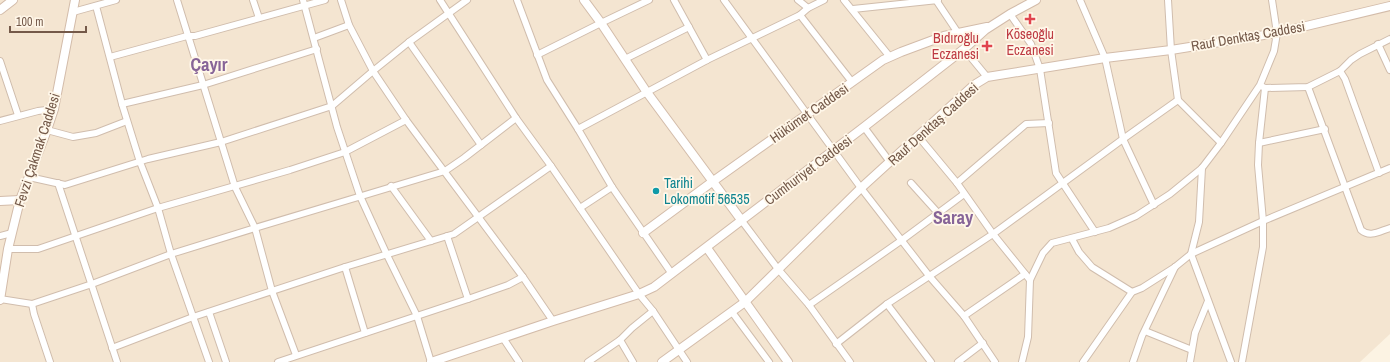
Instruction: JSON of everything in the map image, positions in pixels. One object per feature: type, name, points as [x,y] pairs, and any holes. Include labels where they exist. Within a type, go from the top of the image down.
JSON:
[{"type":"street","points":[[0,10],[13,0]]},
{"type":"street","name":"Fevzi Çakmak Caddesi","points":[[0,300],[8,249],[20,200],[54,109],[75,0]]},
{"type":"street","points":[[73,12],[116,0]]},
{"type":"street","points":[[176,0],[235,187],[255,228],[272,291],[296,355]]},
{"type":"street","points":[[253,0],[259,18]]},
{"type":"street","points":[[110,58],[187,36],[195,36],[259,18],[304,3],[325,0]]},
{"type":"street","points":[[341,0],[349,25],[373,71],[406,120],[553,321]]},
{"type":"street","points":[[440,0],[516,118],[639,294],[653,311],[687,362]]},
{"type":"street","points":[[29,177],[65,185],[140,162],[221,142],[332,106],[409,42],[467,0]]},
{"type":"street","points":[[517,0],[547,80],[612,187],[672,274]]},
{"type":"street","points":[[584,0],[646,91],[712,182],[778,269],[809,305],[850,362]]},
{"type":"street","points":[[537,55],[601,23],[638,2],[649,0]]},
{"type":"street","points":[[674,0],[707,60]]},
{"type":"street","points":[[724,0],[862,188],[930,277],[964,316],[995,362]]},
{"type":"street","points":[[798,0],[808,8]]},
{"type":"street","points":[[578,129],[646,91],[800,15],[808,8],[824,0]]},
{"type":"street","points":[[844,0],[853,9],[890,57]]},
{"type":"street","points":[[853,9],[893,2],[937,0],[958,32],[966,35],[967,47],[987,77]]},
{"type":"street","name":"Cumhuriyet Caddesi","points":[[431,362],[639,294],[654,287],[834,151],[967,47],[991,25],[1010,14],[1025,2],[1036,0]]},
{"type":"street","points":[[1080,0],[1105,58],[1123,139],[1154,205]]},
{"type":"street","points":[[1168,0],[1171,50],[1178,100],[1221,143]]},
{"type":"street","points":[[1242,362],[1263,248],[1259,143],[1263,87],[1274,51],[1277,33],[1272,0]]},
{"type":"street","points":[[304,3],[345,152],[360,196],[387,255],[418,316],[431,362]]},
{"type":"street","points":[[96,6],[122,104],[140,162],[158,208],[171,254],[209,362]]},
{"type":"street","name":"Rauf Denktaş Caddesi","points":[[662,362],[745,302],[862,188],[974,85],[987,77],[1277,33],[1390,6]]},
{"type":"street","points":[[1010,14],[1031,44],[1040,68],[1056,173],[1096,232]]},
{"type":"street","points":[[800,15],[852,82]]},
{"type":"street","points":[[314,38],[349,25]]},
{"type":"street","name":"Hükümet Caddesi","points":[[643,233],[807,114],[890,57],[932,40],[958,32],[991,25]]},
{"type":"street","points":[[625,59],[689,27]]},
{"type":"street","points":[[1263,87],[1308,87],[1340,71],[1355,57],[1390,39]]},
{"type":"street","points":[[409,42],[481,145]]},
{"type":"street","points":[[1378,44],[1390,70]]},
{"type":"street","points":[[122,104],[203,86],[317,49]]},
{"type":"street","points":[[0,61],[18,115]]},
{"type":"street","points":[[1340,71],[1345,79],[1379,173]]},
{"type":"street","points":[[1022,362],[1028,337],[1030,280],[1047,247],[1059,241],[1096,232],[1123,222],[1154,205],[1170,194],[1202,168],[1263,87]]},
{"type":"street","points":[[1308,87],[1363,232],[1370,234],[1390,228]]},
{"type":"street","points":[[836,344],[887,304],[994,234],[1178,100]]},
{"type":"street","points":[[0,121],[18,115],[54,109]]},
{"type":"street","points":[[0,300],[32,304],[92,284],[171,254],[444,171],[464,158],[516,118]]},
{"type":"street","points":[[8,249],[38,249],[158,208],[235,187],[345,152],[406,120]]},
{"type":"street","points":[[47,130],[73,137],[96,133],[127,121]]},
{"type":"street","points":[[957,183],[1026,124],[1049,123]]},
{"type":"street","points":[[864,127],[890,162]]},
{"type":"street","points":[[1259,143],[1325,129]]},
{"type":"street","points":[[918,136],[957,183],[1030,280]]},
{"type":"street","points":[[112,348],[193,317],[345,267],[454,234],[479,218],[551,166]]},
{"type":"street","points":[[1202,168],[1198,222],[1191,254],[1231,362]]},
{"type":"street","points":[[1083,362],[1132,292],[1142,288],[1175,267],[1191,254],[1263,221],[1390,168]]},
{"type":"street","points":[[58,183],[117,362]]},
{"type":"street","points":[[911,183],[938,213]]},
{"type":"street","points":[[391,186],[431,241]]},
{"type":"street","points":[[580,208],[612,187]]},
{"type":"street","points":[[809,305],[902,240],[964,194]]},
{"type":"street","points":[[0,201],[20,200]]},
{"type":"street","points":[[0,236],[12,233]]},
{"type":"street","points":[[447,236],[468,299]]},
{"type":"street","points":[[1072,239],[1079,252],[1092,267],[1132,292]]},
{"type":"street","points":[[707,248],[788,362]]},
{"type":"street","points":[[345,267],[365,333]]},
{"type":"street","points":[[1133,362],[1145,331],[1175,267]]},
{"type":"street","points":[[964,316],[1025,274]]},
{"type":"street","points":[[278,362],[468,299],[508,285],[522,277]]},
{"type":"street","points":[[1190,362],[1195,333],[1208,301]]},
{"type":"street","points":[[32,304],[50,362]]},
{"type":"street","points":[[887,304],[931,362]]},
{"type":"street","points":[[588,362],[620,340],[653,311]]},
{"type":"street","points":[[209,312],[226,362]]},
{"type":"street","points":[[732,312],[769,362]]},
{"type":"street","points":[[1145,331],[1192,350]]},
{"type":"street","points":[[503,338],[519,362]]},
{"type":"street","points":[[620,340],[633,362]]},
{"type":"street","points":[[958,362],[983,343]]},
{"type":"shaded area","points":[[0,0],[1390,0],[1390,334],[1360,362],[0,362]]},
{"type":"place","name":"Köseoğlu Eczanesi","points":[[1030,19]]},
{"type":"place","name":"Bıdıroğlu Eczanesi","points":[[987,46]]},
{"type":"place","name":"Tarihi Lokomotif 56535","points":[[656,191]]},
{"type":"district","name":"Çayır","points":[[209,64]]},
{"type":"district","name":"Saray","points":[[953,217]]}]
